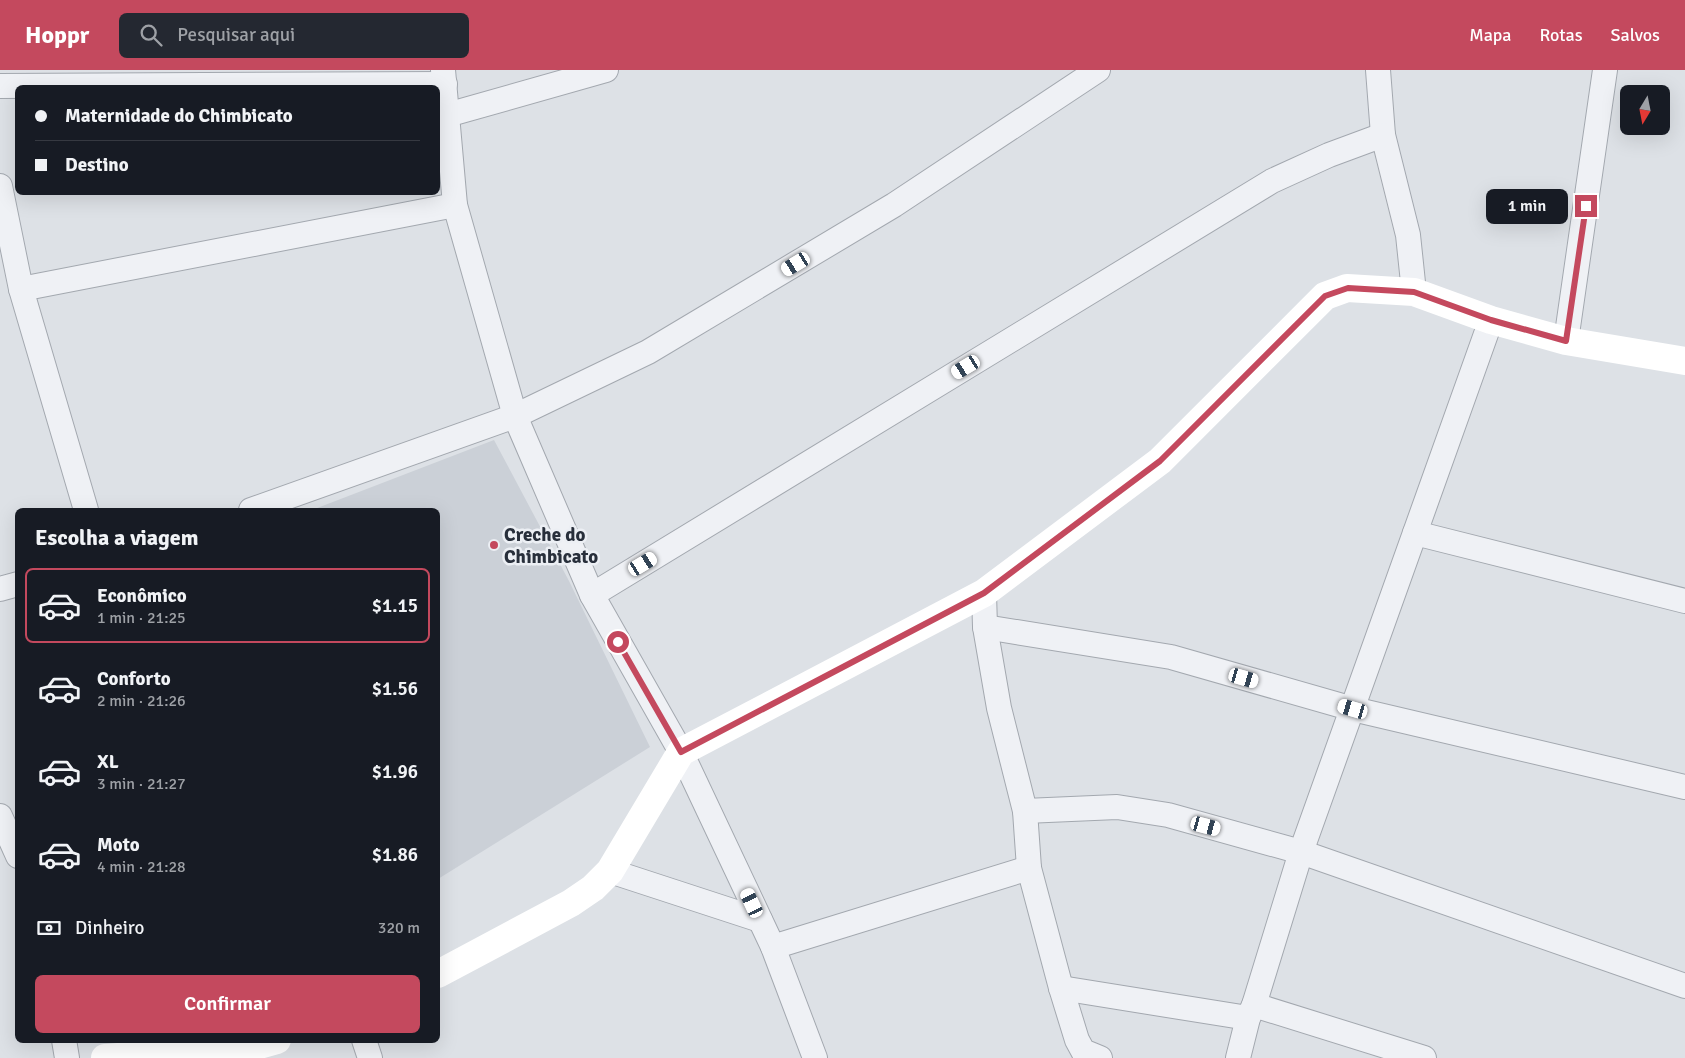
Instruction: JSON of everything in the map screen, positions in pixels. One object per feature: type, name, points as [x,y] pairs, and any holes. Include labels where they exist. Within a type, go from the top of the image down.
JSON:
[{"type":"street","points":[[447,115],[606,70]]},
{"type":"street","points":[[256,508],[515,416],[648,352],[894,206],[1098,70]]},
{"type":"street","points":[[1378,70],[1383,135],[1408,235],[1414,292]]},
{"type":"street","points":[[1566,341],[1605,70]]},
{"type":"street","points":[[49,85],[444,77],[455,205],[515,416],[592,595],[681,752],[773,947],[815,1058]]},
{"type":"street","points":[[0,86],[15,86]]},
{"type":"street","points":[[592,595],[1272,181],[1329,154],[1383,135]]},
{"type":"street","points":[[0,186],[6,243],[85,508]]},
{"type":"street","points":[[21,289],[455,205]]},
{"type":"street","points":[[440,973],[571,903],[593,888],[610,871],[681,752],[984,593],[1160,461],[1325,296],[1348,288],[1414,292],[1491,320],[1566,341],[1685,362]]},
{"type":"street","points":[[1238,1058],[1301,852],[1491,320]]},
{"type":"street","points":[[1416,533],[1685,601]]},
{"type":"street","points":[[0,589],[15,585]]},
{"type":"street","points":[[984,593],[985,627],[999,708],[1025,811],[1029,868],[1077,1040],[1083,1051],[1100,1058]]},
{"type":"street","points":[[985,627],[1171,657],[1353,709],[1685,787]]},
{"type":"street","points":[[1025,811],[1118,807],[1168,815],[1301,852],[1685,986]]},
{"type":"street","points":[[0,816],[15,849]]},
{"type":"street","points":[[773,947],[1029,868]]},
{"type":"street","points":[[610,871],[760,920]]},
{"type":"street","points":[[1061,988],[1251,1012],[1424,1058]]},
{"type":"street","points":[[65,1043],[68,1058]]},
{"type":"street","points":[[105,1058],[252,1047],[266,1043]]},
{"type":"street","points":[[365,1043],[370,1058]]},
{"type":"shaded area","points":[[494,440],[569,581],[650,747],[440,878],[440,508],[317,508]]},
{"type":"place","name":"Creche do Chimbicato","points":[[494,545]]},
{"type":"route","points":[[618,642],[681,752],[984,593],[1160,461],[1325,296],[1348,288],[1414,292],[1491,320],[1566,341],[1586,206]]}]
